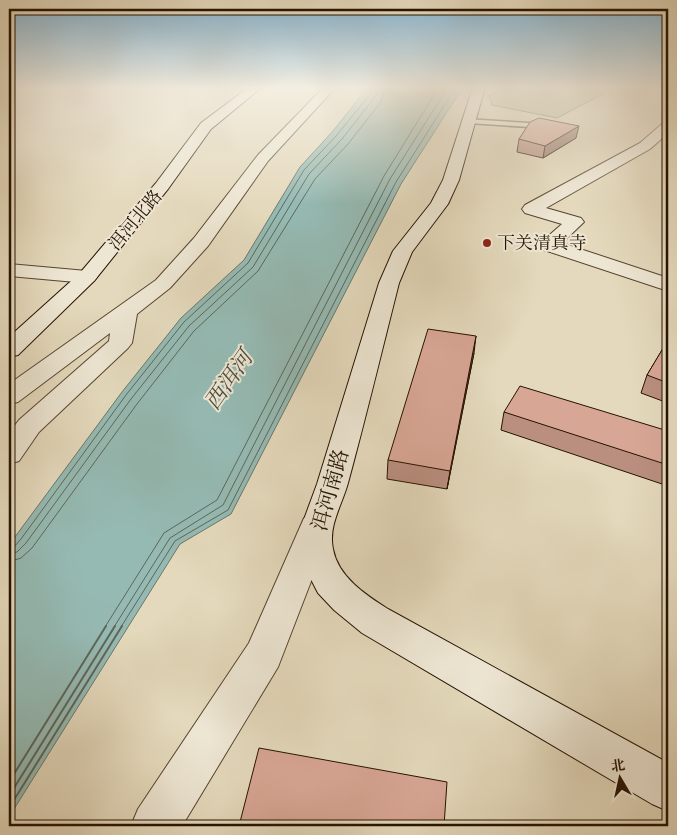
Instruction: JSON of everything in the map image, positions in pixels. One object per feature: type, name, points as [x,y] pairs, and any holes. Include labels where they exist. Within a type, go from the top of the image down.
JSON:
[{"type":"street","name":"洱河北路","points":[[9,350],[86,277],[162,186],[206,126]]},
{"type":"street","points":[[9,396],[163,284],[201,242],[263,158],[293,126]]},
{"type":"street","name":"洱河南路","points":[[466,126],[451,180],[439,204],[403,251],[389,282],[330,491],[316,526],[316,549],[322,569],[337,590],[353,605],[375,621],[668,788]]},
{"type":"street","points":[[668,126],[645,146],[531,209],[575,222],[548,245],[668,285]]},
{"type":"street","points":[[9,270],[86,277]]},
{"type":"street","points":[[9,454],[29,426],[120,343],[126,311]]},
{"type":"street","points":[[155,826],[264,654],[316,526]]},
{"type":"water","name":"西洱河","points":[[337,126],[438,126],[401,184],[231,514],[180,544],[9,817],[9,545],[122,392],[181,318],[244,260],[300,167]]},
{"type":"building","points":[[527,126],[579,126],[545,146],[519,139]]},
{"type":"building","points":[[428,329],[476,336],[450,471],[388,460]]},
{"type":"building","points":[[668,340],[668,383],[647,375]]},
{"type":"building","points":[[520,386],[668,431],[668,465],[504,412]]},
{"type":"building","points":[[259,748],[447,782],[444,826],[239,826]]},
{"type":"place","name":"下关清真寺","points":[[487,243]]}]
